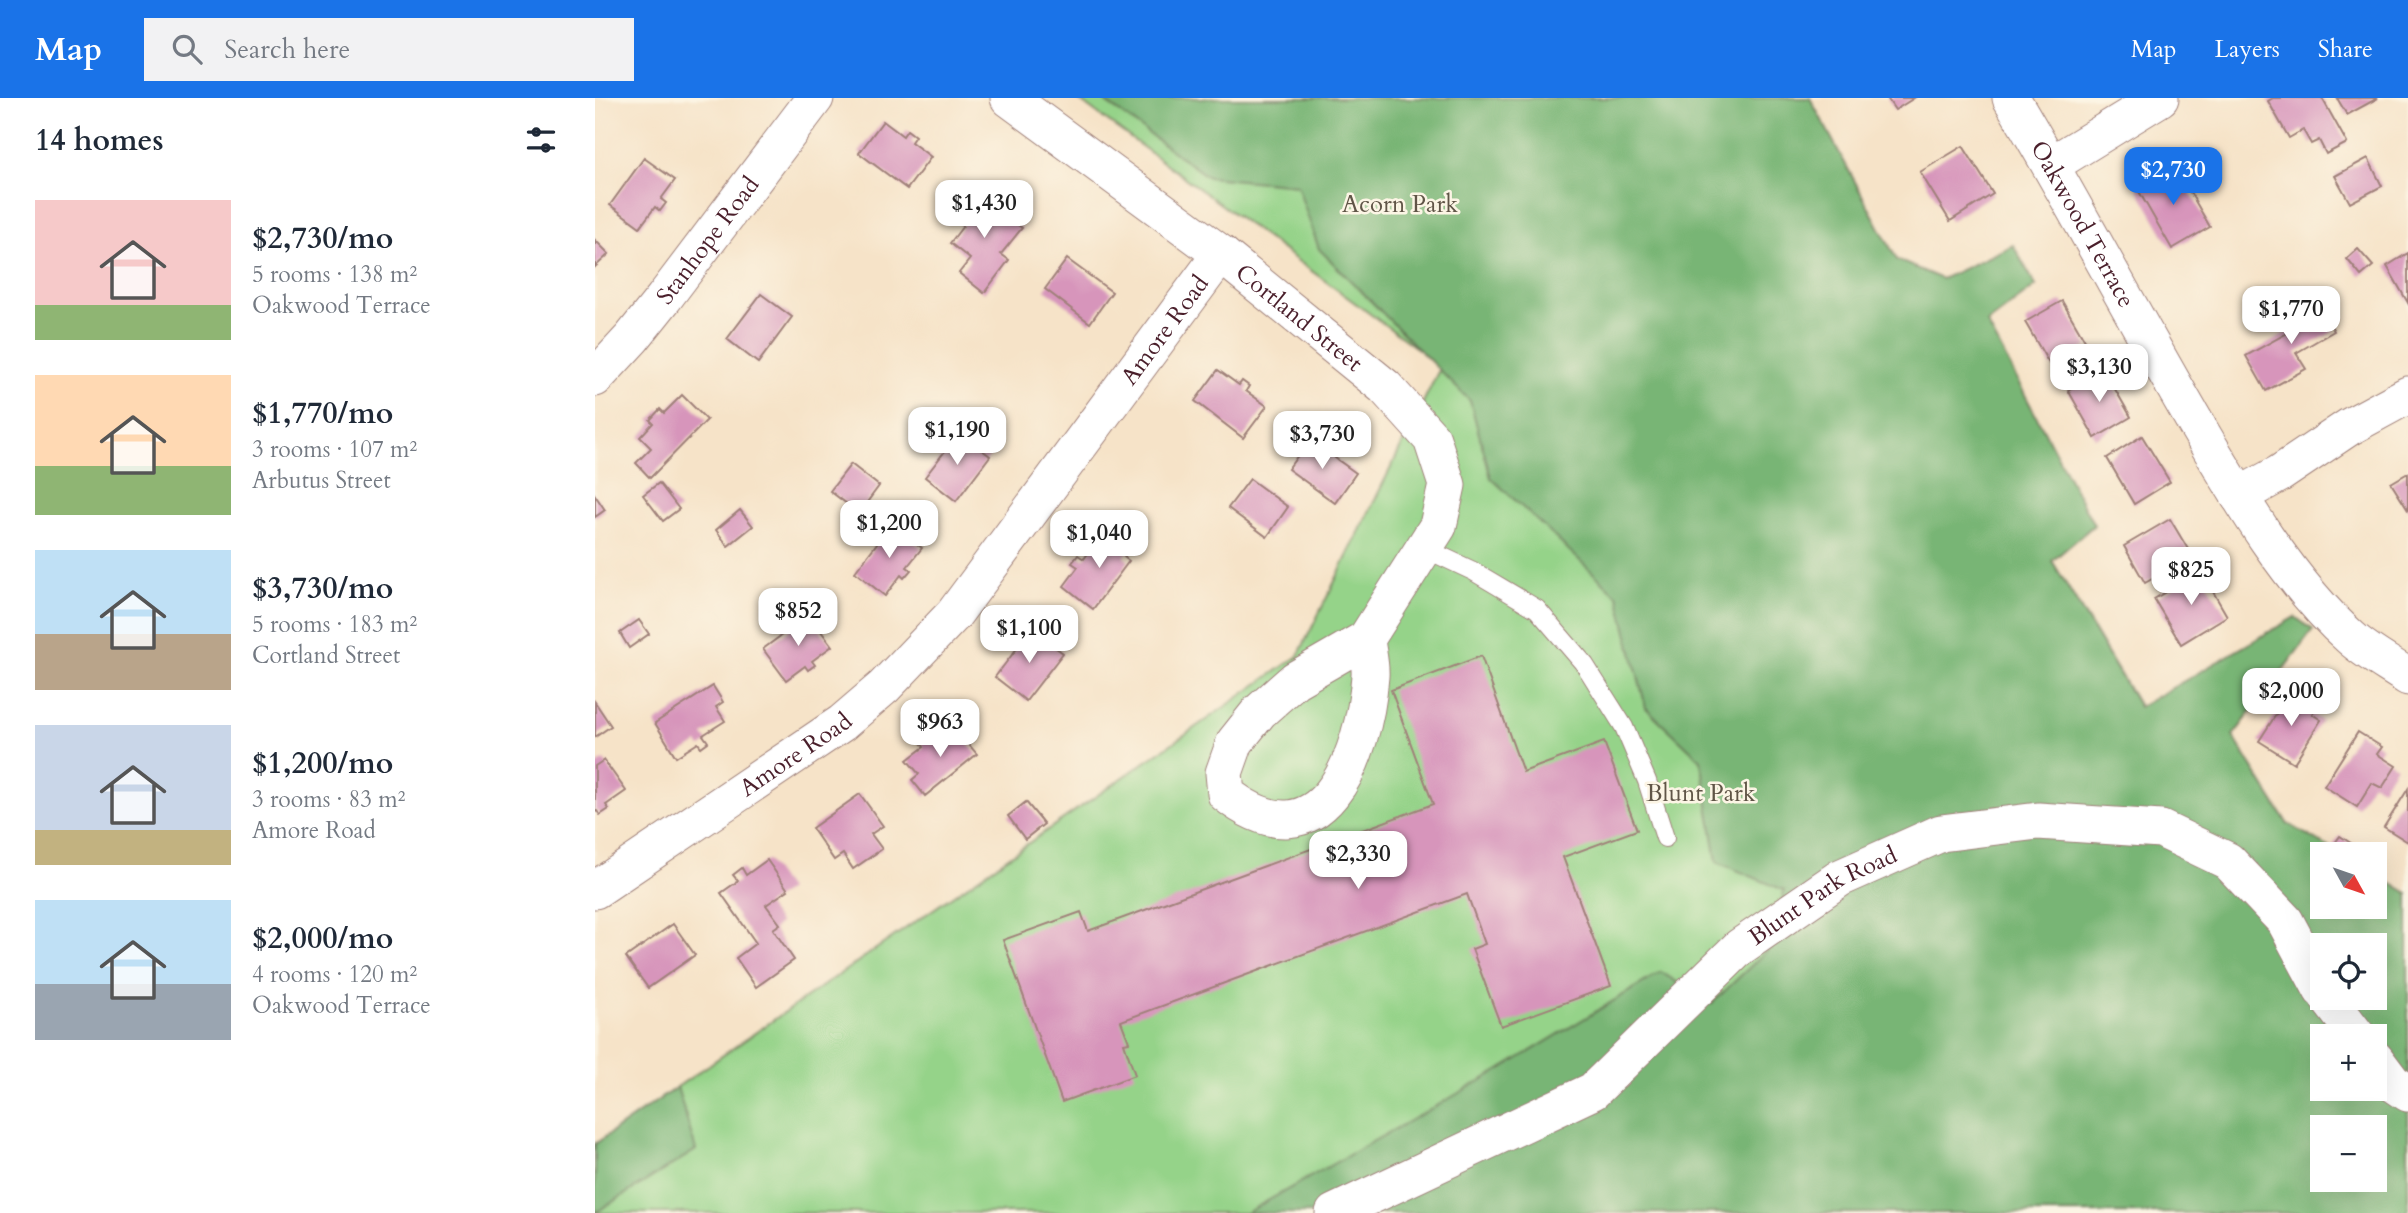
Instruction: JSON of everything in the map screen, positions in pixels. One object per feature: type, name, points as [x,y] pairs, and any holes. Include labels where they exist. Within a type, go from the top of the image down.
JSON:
[{"type":"street","name":"Stanhope Road","points":[[595,378],[664,298],[815,98]]},
{"type":"street","name":"Cortland Street","points":[[1009,98],[1221,254],[1385,387],[1432,439],[1447,485],[1438,526],[1366,639],[1295,680],[1259,712],[1235,742],[1224,773],[1226,794],[1260,815],[1277,819],[1302,817],[1324,802],[1345,776],[1361,730],[1370,674],[1366,639]]},
{"type":"street","name":"Oakwood Terrace","points":[[2011,98],[2160,363],[2239,496],[2308,593],[2352,639],[2408,677]]},
{"type":"street","points":[[2051,165],[2160,98]]},
{"type":"street","name":"Amore Road","points":[[595,890],[842,723],[884,687],[954,614],[1221,254]]},
{"type":"street","points":[[2239,496],[2279,474],[2349,427],[2408,395]]},
{"type":"street","name":"Blunt Park Road","points":[[1333,1213],[1593,1091],[1740,947],[1840,878],[1941,833],[2038,821],[2161,829],[2228,861],[2285,921],[2310,969]]},
{"type":"street","points":[[2337,1010],[2348,1024]]},
{"type":"street","points":[[2387,1075],[2393,1083],[2408,1093]]},
{"type":"lane","points":[[1424,548],[1473,571],[1537,609],[1585,664],[1624,727],[1647,781],[1665,838]]},
{"type":"green space","name":"Blunt Park","points":[[1076,98],[1776,98],[2168,755],[2310,846],[2310,919],[2376,919],[2378,933],[2310,933],[2310,1010],[2386,1010],[2408,1213],[595,1213],[595,1144],[1298,656],[1441,366]]},
{"type":"green space","name":"Acorn Park","points":[[1100,98],[1810,98],[1897,260],[1942,279],[2013,245],[2036,286],[1987,323],[2094,525],[2052,561],[2139,707],[2295,617],[2313,630],[2233,736],[2287,823],[2319,842],[2310,842],[2310,919],[2387,919],[2387,881],[2408,893],[2408,1213],[1246,1213],[1498,1071],[1661,972],[1711,1004],[1773,945],[1784,890],[1717,862],[1701,760],[1646,708],[1618,596],[1491,478],[1470,401],[1319,249],[1297,185],[1208,177]]},
{"type":"green space","points":[[677,1087],[696,1150],[595,1213],[595,1144]]},
{"type":"building","points":[[1887,98],[1914,98],[1895,110]]},
{"type":"building","points":[[2273,98],[2322,98],[2347,143],[2326,154],[2319,140],[2311,144],[2303,130],[2289,138],[2268,101]]},
{"type":"building","points":[[2337,98],[2378,98],[2347,115]]},
{"type":"building","points":[[883,121],[903,136],[907,130],[915,136],[911,142],[931,157],[907,189],[859,153]]},
{"type":"building","points":[[1963,146],[1993,194],[1950,221],[1920,172]]},
{"type":"building","points":[[644,158],[675,180],[661,199],[666,203],[660,211],[655,207],[640,227],[610,205]]},
{"type":"building","points":[[2368,158],[2382,186],[2350,203],[2335,176]]},
{"type":"building","points":[[2175,166],[2210,227],[2172,249],[2137,188]]},
{"type":"building","points":[[975,192],[993,206],[997,201],[1004,207],[1000,212],[1022,228],[1001,254],[1009,260],[984,293],[959,273],[970,259],[950,243],[963,226],[955,219]]},
{"type":"building","points":[[595,240],[609,254],[595,267]]},
{"type":"building","points":[[2358,249],[2373,266],[2361,276],[2347,259]]},
{"type":"building","points":[[2408,253],[2408,303],[2387,266]]},
{"type":"building","points":[[1067,259],[1112,292],[1090,323],[1045,289]]},
{"type":"building","points":[[2312,293],[2334,331],[2296,353],[2306,369],[2266,391],[2246,356],[2289,332],[2287,327],[2303,318],[2295,303]]},
{"type":"building","points":[[761,294],[792,317],[758,363],[727,339]]},
{"type":"building","points":[[2062,301],[2088,346],[2051,367],[2025,322]]},
{"type":"building","points":[[1218,370],[1239,385],[1242,381],[1249,386],[1246,391],[1267,406],[1243,438],[1195,401]]},
{"type":"building","points":[[2104,370],[2131,417],[2095,438],[2068,390]]},
{"type":"building","points":[[682,395],[707,420],[650,478],[636,463],[651,448],[640,437],[653,423],[650,420],[660,409],[664,413]]},
{"type":"building","points":[[959,433],[990,456],[956,501],[925,477]]},
{"type":"building","points":[[2142,436],[2170,482],[2134,504],[2107,458]]},
{"type":"building","points":[[1310,439],[1329,453],[1333,448],[1339,452],[1335,458],[1356,473],[1335,503],[1288,469]]},
{"type":"building","points":[[851,464],[879,486],[859,513],[830,491]]},
{"type":"building","points":[[2408,473],[2408,510],[2391,483]]},
{"type":"building","points":[[1250,479],[1288,507],[1267,537],[1228,508]]},
{"type":"building","points":[[659,483],[679,509],[663,521],[643,495]]},
{"type":"building","points":[[595,495],[605,510],[595,517]]},
{"type":"building","points":[[740,510],[753,526],[728,546],[716,530]]},
{"type":"building","points":[[2170,519],[2192,556],[2145,583],[2124,546]]},
{"type":"building","points":[[891,525],[922,548],[907,567],[911,570],[904,578],[901,575],[885,596],[855,572]]},
{"type":"building","points":[[1126,531],[1137,539],[1124,557],[1129,561],[1093,609],[1064,586],[1078,567],[1072,563],[1078,555],[1084,559],[1099,538],[1112,548]]},
{"type":"building","points":[[2201,571],[2227,616],[2181,644],[2154,599]]},
{"type":"building","points":[[809,615],[832,646],[812,661],[815,665],[808,670],[805,666],[786,680],[763,649]]},
{"type":"building","points":[[639,620],[649,634],[629,648],[620,633]]},
{"type":"building","points":[[1031,630],[1063,653],[1026,701],[995,677]]},
{"type":"building","points":[[1481,656],[1523,772],[1604,742],[1637,830],[1563,857],[1611,986],[1501,1026],[1472,949],[1485,944],[1467,894],[1121,1021],[1129,1042],[1124,1043],[1135,1075],[1062,1102],[1003,940],[1081,912],[1088,931],[1433,804],[1391,690]]},
{"type":"building","points":[[713,686],[723,702],[716,707],[725,721],[703,735],[708,742],[701,747],[698,743],[676,757],[655,723]]},
{"type":"building","points":[[2290,693],[2315,709],[2312,714],[2321,720],[2294,763],[2259,741]]},
{"type":"building","points":[[595,702],[611,726],[595,737]]},
{"type":"building","points":[[951,724],[977,754],[925,796],[912,780],[919,774],[907,760],[924,747],[919,740],[926,735],[931,741]]},
{"type":"building","points":[[2358,732],[2382,747],[2377,754],[2396,766],[2382,788],[2372,783],[2357,807],[2324,786]]},
{"type":"building","points":[[604,760],[626,791],[606,805],[609,809],[600,815],[595,812],[595,766]]},
{"type":"building","points":[[2408,789],[2408,842],[2384,827]]},
{"type":"building","points":[[860,794],[883,826],[871,834],[882,849],[853,869],[843,854],[834,860],[812,828]]},
{"type":"building","points":[[1026,802],[1044,824],[1025,839],[1008,816]]},
{"type":"building","points":[[2340,836],[2349,842],[2336,842]]},
{"type":"building","points":[[767,860],[788,890],[766,905],[780,924],[773,929],[794,960],[756,987],[736,958],[756,943],[721,893],[738,881],[733,875],[742,868],[746,875]]},
{"type":"building","points":[[673,924],[695,955],[648,988],[626,957]]}]
